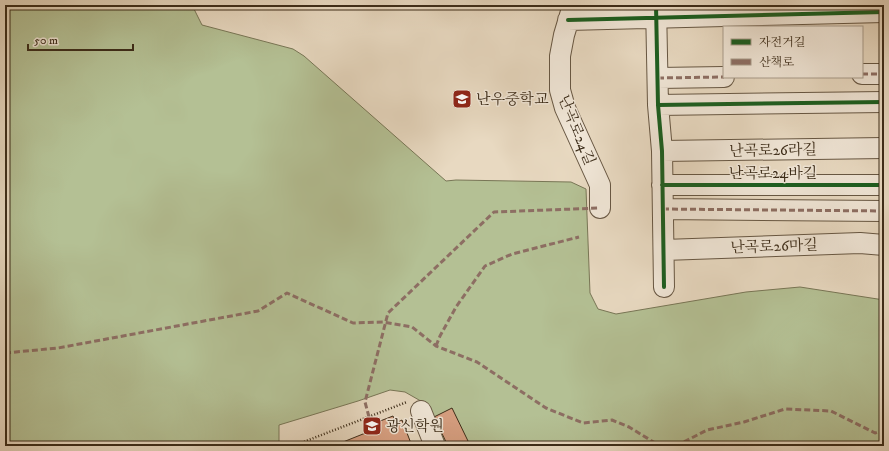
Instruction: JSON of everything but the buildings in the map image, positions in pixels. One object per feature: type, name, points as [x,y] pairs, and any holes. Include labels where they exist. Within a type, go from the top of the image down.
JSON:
[{"type":"street","points":[[570,12],[862,9],[884,12]]},
{"type":"street","points":[[656,11],[658,105],[662,151],[664,287]]},
{"type":"street","name":"난곡로24길","points":[[570,12],[560,56],[560,90],[565,108],[600,185],[600,208]]},
{"type":"street","points":[[863,74],[884,74]]},
{"type":"street","points":[[658,78],[723,77]]},
{"type":"street","points":[[658,105],[884,102]]},
{"type":"street","name":"난곡로26라길","points":[[662,151],[884,148]]},
{"type":"street","name":"난곡로24바길","points":[[662,185],[884,185]]},
{"type":"street","points":[[663,209],[884,211]]},
{"type":"street","name":"난곡로26마길","points":[[664,250],[860,244],[884,245]]},
{"type":"street","points":[[421,411],[435,446]]},
{"type":"path","points":[[293,446],[406,402],[421,411]]},
{"type":"green space","points":[[5,5],[192,5],[202,25],[293,49],[304,56],[446,181],[571,182],[586,189],[590,293],[598,309],[616,314],[746,292],[800,287],[884,300],[884,446],[443,446],[426,404],[405,392],[390,390],[279,425],[279,446],[5,446]]},
{"type":"marked path","points":[[863,74],[884,74]]},
{"type":"marked path","points":[[658,78],[723,77]]},
{"type":"marked path","points":[[369,417],[365,402],[388,313],[494,212],[600,208]]},
{"type":"marked path","points":[[663,209],[884,211]]},
{"type":"marked path","points":[[436,346],[456,307],[485,266],[512,254],[579,237]]},
{"type":"marked path","points":[[5,353],[58,348],[258,311],[287,293],[353,323],[383,322],[412,327],[436,346],[477,362],[546,408],[583,423],[612,420],[629,427],[660,446]]},
{"type":"marked path","points":[[676,446],[707,430],[744,422],[785,409],[831,411],[875,433],[884,430]]},
{"type":"cycle path","points":[[656,5],[658,105],[662,151],[664,287]]},
{"type":"cycle path","points":[[568,20],[884,12]]},
{"type":"cycle path","points":[[658,105],[884,102]]},
{"type":"cycle path","points":[[662,185],[884,185]]},
{"type":"place","name":"난우중학교","points":[[462,99]]},
{"type":"place","name":"광신학원","points":[[372,426]]}]
